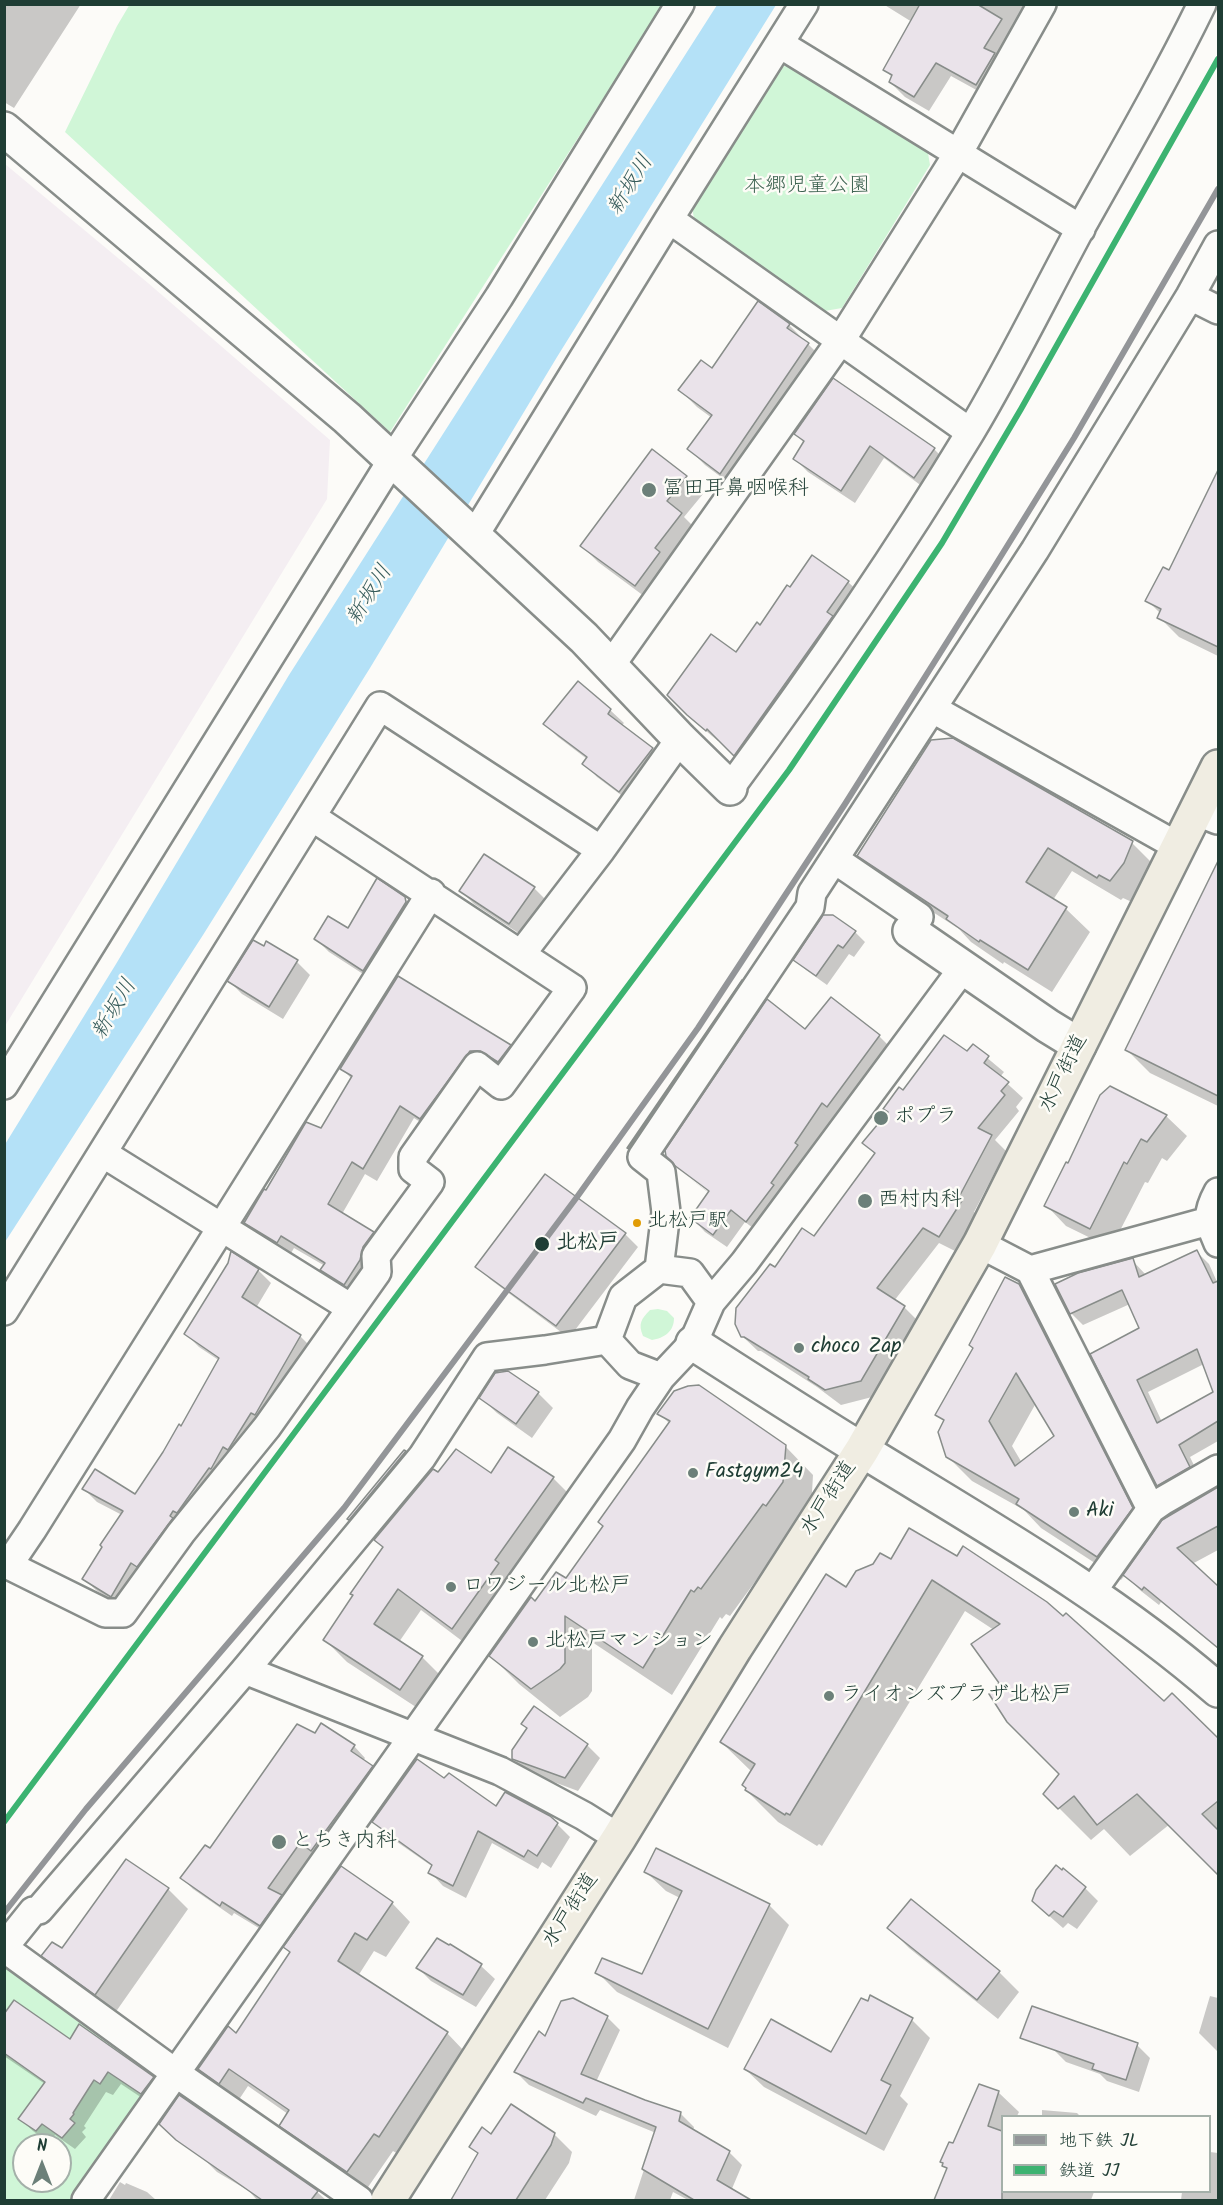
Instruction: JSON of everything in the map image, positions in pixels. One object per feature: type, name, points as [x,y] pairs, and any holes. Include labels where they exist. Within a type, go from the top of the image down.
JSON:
[{"type":"highway","name":"水戸街道","points":[[388,2200],[620,1838],[735,1648],[862,1450],[980,1244],[1179,847],[1208,813],[1218,767]]},
{"type":"street","points":[[4,1084],[392,460],[499,297],[680,4]]},
{"type":"street","points":[[474,537],[804,4]]},
{"type":"street","points":[[611,665],[841,340],[959,152],[1042,4]]},
{"type":"street","points":[[4,129],[338,411],[392,460],[611,665],[680,739],[730,788],[786,712],[868,592],[970,432],[1080,229],[1167,76],[1202,4]]},
{"type":"street","points":[[780,44],[959,152],[1080,229]]},
{"type":"street","points":[[669,219],[970,432]]},
{"type":"street","points":[[607,1340],[623,1298],[659,1269],[666,1212],[663,1182],[661,1172],[642,1157],[810,907],[812,893],[1035,550],[1190,296],[1218,245]]},
{"type":"street","points":[[1190,296],[1218,309]]},
{"type":"street","points":[[4,1311],[104,1154],[380,706],[601,850]]},
{"type":"street","points":[[933,709],[1179,847]]},
{"type":"street","points":[[522,953],[601,850],[680,739]]},
{"type":"street","points":[[312,817],[431,893],[572,988],[501,1086],[477,1066],[413,1157],[413,1169],[430,1182],[376,1256],[377,1272],[267,1427],[181,1533],[123,1613],[105,1613],[7,1563],[431,893]]},
{"type":"street","points":[[834,859],[919,917],[910,931],[1048,1026],[1079,1044]]},
{"type":"street","points":[[86,2200],[622,1440],[661,1377],[693,1343],[711,1302],[744,1263],[963,968]]},
{"type":"street","points":[[104,1154],[351,1308]]},
{"type":"street","points":[[1030,1270],[1214,1232],[1211,1205],[1218,1192]]},
{"type":"street","points":[[980,1244],[1030,1270],[1151,1509]]},
{"type":"street","points":[[659,1269],[690,1273],[711,1302]]},
{"type":"street","points":[[607,1340],[630,1365],[661,1377]]},
{"type":"street","points":[[359,2200],[177,2074],[4,1948],[33,1911],[39,1910],[245,1670],[422,1457],[487,1357],[607,1340]]},
{"type":"street","points":[[693,1343],[862,1450],[949,1501],[1091,1593],[1218,1690]]},
{"type":"street","points":[[1091,1593],[1151,1509],[1218,1469]]},
{"type":"street","points":[[245,1670],[500,1771],[620,1838]]},
{"type":"shaded area","points":[[5,164],[148,283],[330,440],[327,499],[5,1026]]},
{"type":"green space","points":[[130,4],[663,5],[390,432],[65,132]]},
{"type":"green space","name":"本郷児童公園","points":[[795,64],[927,147],[930,165],[842,308],[819,312],[695,223],[690,198],[771,69]]},
{"type":"green space","points":[[650,1310],[667,1311],[674,1318],[674,1323],[667,1333],[652,1340],[643,1336],[641,1325]]},
{"type":"green space","points":[[9,1960],[165,2074],[78,2200],[5,2200],[4,1966]]},
{"type":"water","name":"新坂川","points":[[717,5],[776,5],[557,357],[370,668],[203,935],[5,1242],[4,1146],[289,675]]},
{"type":"building","points":[[920,4],[977,4],[1002,19],[984,48],[995,53],[976,85],[936,63],[914,97],[889,82],[892,75],[883,70]]},
{"type":"building","points":[[758,301],[790,324],[787,328],[809,343],[720,474],[687,449],[712,415],[678,390],[701,360],[712,368]]},
{"type":"building","points":[[833,378],[935,448],[914,478],[870,446],[841,491],[793,459],[804,441],[794,434]]},
{"type":"building","points":[[652,449],[687,476],[667,501],[682,513],[655,548],[660,552],[635,586],[580,546]]},
{"type":"building","points":[[1218,470],[1218,647],[1157,618],[1161,609],[1145,601],[1163,567],[1169,570]]},
{"type":"building","points":[[812,555],[849,581],[827,612],[833,616],[734,756],[667,695],[711,634],[736,652],[757,622],[760,625],[787,585],[790,587]]},
{"type":"building","points":[[578,681],[611,709],[608,714],[653,748],[619,792],[582,764],[587,757],[543,724]]},
{"type":"building","points":[[953,738],[1133,841],[1124,863],[1110,881],[1099,875],[1097,878],[1048,848],[1026,882],[1067,907],[1028,970],[980,940],[979,942],[946,919],[948,916],[857,856],[931,740]]},
{"type":"building","points":[[484,854],[535,887],[509,924],[459,891]]},
{"type":"building","points":[[1218,861],[1218,1096],[1125,1050]]},
{"type":"building","points":[[377,878],[405,897],[406,902],[363,971],[314,939],[328,916],[348,928]]},
{"type":"building","points":[[823,915],[833,915],[856,931],[843,948],[838,945],[816,976],[793,960]]},
{"type":"building","points":[[253,940],[264,946],[266,941],[298,960],[269,1007],[227,981]]},
{"type":"building","points":[[398,976],[511,1045],[498,1062],[480,1051],[470,1051],[420,1119],[400,1106],[363,1169],[352,1162],[328,1204],[374,1232],[363,1247],[360,1260],[344,1285],[320,1270],[325,1263],[281,1236],[277,1243],[244,1223],[306,1122],[321,1128],[352,1076],[340,1069]]},
{"type":"building","points":[[742,980],[629,1149],[627,1148]]},
{"type":"building","points":[[831,997],[880,1035],[827,1107],[822,1103],[795,1143],[798,1145],[771,1183],[774,1185],[746,1222],[731,1210],[713,1235],[690,1218],[709,1191],[674,1165],[666,1156],[665,1150],[767,999],[805,1029]]},
{"type":"building","points":[[944,1035],[967,1051],[973,1044],[989,1056],[984,1063],[1009,1082],[1001,1091],[1005,1095],[978,1128],[992,1135],[959,1197],[963,1199],[939,1237],[923,1228],[877,1288],[905,1306],[861,1381],[825,1390],[808,1379],[809,1377],[741,1337],[735,1324],[736,1308],[770,1264],[775,1267],[802,1228],[814,1236],[875,1153],[862,1143],[888,1112],[883,1109],[899,1087],[903,1090]]},
{"type":"building","points":[[1110,1086],[1167,1115],[1147,1142],[1141,1139],[1127,1164],[1124,1162],[1090,1229],[1044,1206],[1066,1162],[1068,1163],[1100,1095]]},
{"type":"building","points":[[545,1174],[626,1233],[556,1326],[475,1267]]},
{"type":"building","points":[[1197,1250],[1213,1283],[1218,1281],[1218,1421],[1179,1445],[1190,1467],[1157,1486],[1090,1354],[1139,1328],[1122,1290],[1070,1314],[1055,1284],[1078,1273],[1133,1258],[1139,1277]],"holes":[[[1197,1349],[1213,1392],[1157,1423],[1137,1380]]]},
{"type":"building","points":[[231,1251],[259,1269],[242,1297],[301,1335],[255,1415],[251,1413],[228,1450],[223,1447],[211,1469],[209,1468],[177,1513],[173,1511],[170,1516],[173,1518],[137,1567],[131,1563],[111,1597],[82,1579],[102,1547],[100,1545],[123,1511],[82,1489],[95,1469],[135,1494],[179,1424],[181,1426],[219,1358],[184,1334],[228,1263]]},
{"type":"building","points":[[1005,1277],[1019,1284],[1133,1508],[1097,1557],[1016,1504],[1019,1499],[946,1457],[938,1432],[944,1420],[935,1415],[973,1348],[969,1345]],"holes":[[[1016,1373],[1054,1436],[1015,1466],[989,1421]]]},
{"type":"building","points":[[508,1371],[539,1392],[516,1424],[479,1398],[495,1373]]},
{"type":"building","points":[[699,1385],[786,1445],[783,1482],[766,1506],[763,1504],[701,1589],[698,1587],[694,1592],[691,1590],[643,1668],[565,1616],[565,1663],[531,1689],[489,1656],[531,1597],[535,1601],[556,1572],[566,1578],[603,1526],[598,1522],[670,1421],[657,1414],[674,1391]]},
{"type":"building","points":[[508,1447],[554,1477],[495,1560],[499,1563],[452,1629],[398,1589],[374,1624],[423,1656],[400,1690],[323,1640],[353,1595],[350,1594],[383,1547],[374,1540],[433,1469],[438,1472],[456,1449],[491,1473]]},
{"type":"building","points":[[404,1450],[406,1451],[349,1520],[347,1519]]},
{"type":"building","points":[[1218,1487],[1218,1526],[1177,1548],[1218,1586],[1218,1648],[1144,1587],[1142,1590],[1123,1575],[1162,1520]]},
{"type":"building","points":[[909,1528],[957,1556],[963,1546],[1047,1602],[1063,1616],[1066,1613],[1164,1701],[1172,1693],[1218,1738],[1218,1801],[1202,1814],[1218,1830],[1218,1875],[1137,1794],[1097,1825],[1074,1796],[1058,1809],[1043,1794],[1059,1774],[1007,1722],[989,1694],[999,1683],[971,1644],[1000,1624],[932,1580],[790,1815],[786,1813],[785,1815],[745,1790],[746,1788],[742,1785],[755,1764],[720,1742],[826,1574],[846,1587],[856,1571],[873,1564],[880,1553],[891,1559]]},
{"type":"building","points":[[534,1706],[588,1744],[565,1778],[512,1759],[512,1750],[527,1728],[521,1724]]},
{"type":"building","points":[[321,1723],[355,1745],[351,1751],[373,1766],[311,1851],[300,1843],[268,1888],[282,1895],[260,1926],[222,1902],[220,1906],[180,1878],[205,1845],[210,1848],[297,1724],[315,1733]]},
{"type":"building","points":[[417,1759],[444,1778],[449,1773],[496,1806],[505,1792],[550,1816],[558,1823],[537,1856],[528,1850],[524,1857],[478,1831],[453,1886],[428,1873],[432,1865],[372,1822]]},
{"type":"building","points":[[656,1848],[770,1904],[708,2029],[595,1973],[602,1958],[642,1974],[682,1891],[644,1872]]},
{"type":"building","points":[[126,1859],[169,1888],[95,1995],[41,1956],[52,1942],[62,1948]]},
{"type":"building","points":[[1056,1865],[1086,1887],[1063,1917],[1054,1911],[1049,1916],[1032,1901],[1036,1890]]},
{"type":"building","points":[[341,1866],[393,1902],[367,1940],[355,1933],[338,1961],[448,2032],[379,2137],[374,2134],[347,2172],[279,2126],[289,2110],[229,2069],[219,2084],[198,2069],[228,2026],[236,2033],[290,1952],[283,1947]]},
{"type":"building","points":[[911,1899],[1000,1971],[977,2000],[887,1928]]},
{"type":"building","points":[[437,1938],[482,1964],[463,1995],[416,1968]]},
{"type":"building","points":[[870,1995],[913,2018],[881,2080],[891,2085],[866,2134],[744,2069],[771,2019],[831,2052],[861,1998],[868,2001]]},
{"type":"building","points":[[573,1998],[608,2016],[581,2074],[681,2112],[679,2121],[730,2151],[717,2180],[751,2200],[694,2200],[642,2169],[656,2127],[586,2098],[583,2103],[514,2072],[539,2031],[545,2036],[561,2001]]},
{"type":"building","points":[[14,2000],[70,2039],[79,2024],[154,2077],[141,2094],[108,2072],[100,2084],[94,2080],[73,2113],[70,2119],[75,2123],[66,2133],[55,2133],[42,2124],[36,2131],[18,2119],[45,2082],[4,2053],[4,2014]]},
{"type":"building","points":[[1032,2006],[1138,2043],[1126,2080],[1092,2069],[1094,2064],[1020,2038]]},
{"type":"building","points":[[979,2084],[999,2091],[988,2126],[1001,2131],[1002,2200],[934,2200],[947,2168],[940,2162],[949,2142],[953,2143]]},
{"type":"building","points":[[179,2095],[318,2191],[311,2200],[262,2200],[176,2140],[159,2124]]},
{"type":"building","points":[[511,2104],[555,2133],[551,2145],[516,2200],[451,2200],[478,2153],[469,2147],[482,2127],[491,2134]]},
{"type":"metro line","name":"JL","points":[[4,1913],[86,1809],[344,1508],[577,1197],[698,1028],[845,804],[993,569],[1074,438],[1218,189]]},
{"type":"rail line","name":"JJ","points":[[4,1822],[789,770],[942,543],[1021,409],[1218,59]]},
{"type":"place","name":"冨田耳鼻咽喉科","points":[[649,490]]},
{"type":"place","name":"ポプラ","points":[[881,1118]]},
{"type":"place","name":"西村内科","points":[[865,1201]]},
{"type":"place","name":"北松戸駅","points":[[637,1223]]},
{"type":"place","name":"北松戸","points":[[542,1244]]},
{"type":"place","name":"choco Zap","points":[[799,1348]]},
{"type":"place","name":"Fastgym24","points":[[693,1473]]},
{"type":"place","name":"Aki","points":[[1074,1512]]},
{"type":"place","name":"ロワジール北松戸","points":[[451,1587]]},
{"type":"place","name":"北松戸マンション","points":[[533,1642]]},
{"type":"place","name":"ライオンズプラザ北松戸","points":[[829,1696]]},
{"type":"place","name":"とちき内科","points":[[279,1842]]}]
